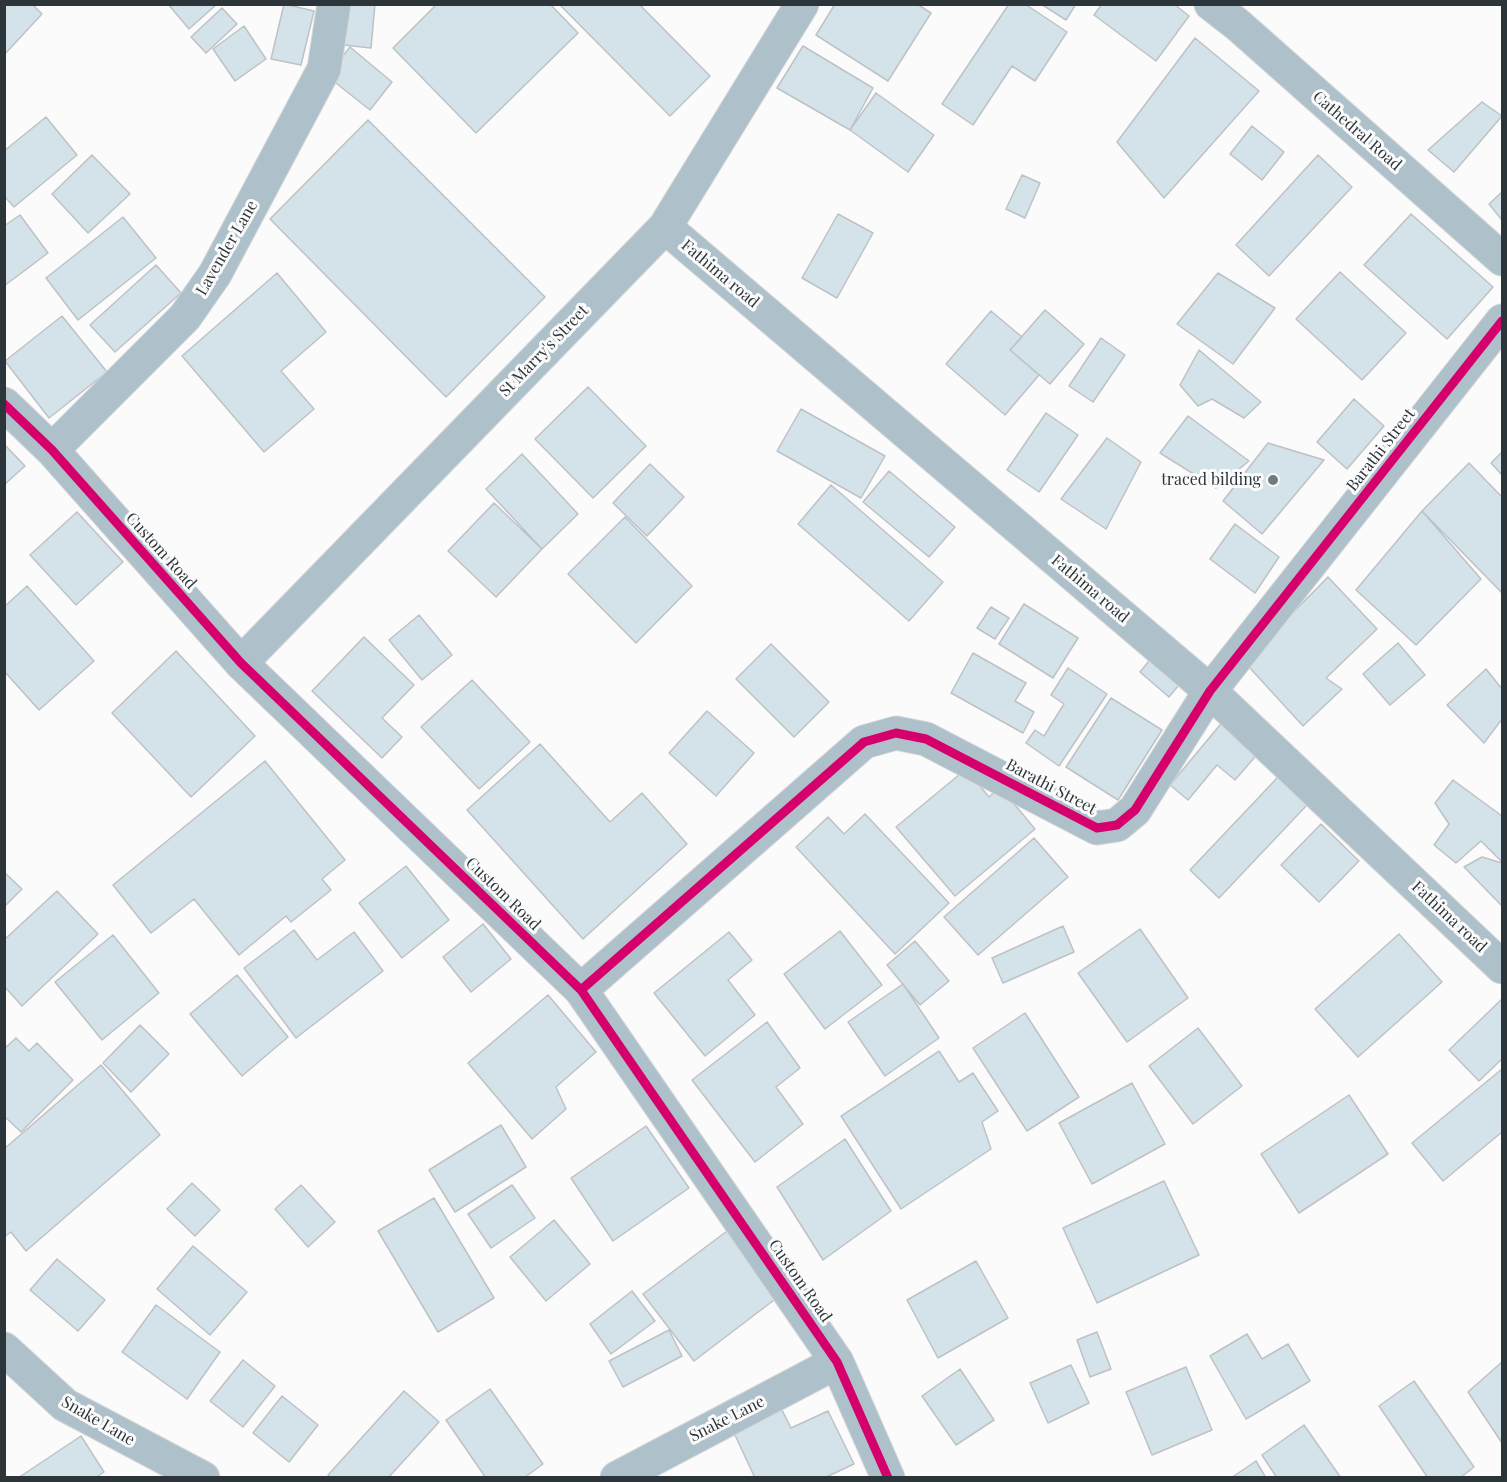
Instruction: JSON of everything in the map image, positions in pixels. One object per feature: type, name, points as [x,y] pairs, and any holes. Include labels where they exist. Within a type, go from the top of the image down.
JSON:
[{"type":"street","name":"Lavender Lane","points":[[52,450],[185,317],[215,274],[324,69],[334,4]]},
{"type":"street","name":"St Marry's Street","points":[[241,663],[665,227],[802,4]]},
{"type":"street","name":"Cathedral Road","points":[[1211,4],[1248,15],[1503,259]]},
{"type":"street","name":"Fathima road","points":[[665,227],[1210,691],[1503,967]]},
{"type":"street","name":"Barathi Street","points":[[581,990],[864,742],[896,733],[926,739],[1097,828],[1118,825],[1135,810],[1210,691],[1503,321]]},
{"type":"street","name":"Custom Road","points":[[4,404],[52,450],[241,663],[581,990],[837,1362],[888,1478]]},
{"type":"street","name":"Snake Lane","points":[[4,1349],[64,1405],[203,1478]]},
{"type":"street","name":"Snake Lane","points":[[617,1478],[837,1362]]},
{"type":"building","points":[[4,4],[32,4],[42,14],[4,55]]},
{"type":"building","points":[[168,4],[217,4],[189,29]]},
{"type":"building","points":[[284,4],[314,11],[301,65],[271,59]]},
{"type":"building","points":[[349,4],[375,4],[371,48],[344,45]]},
{"type":"building","points":[[437,4],[550,4],[578,33],[476,133],[393,48]]},
{"type":"building","points":[[559,4],[639,4],[710,76],[670,116]]},
{"type":"building","points":[[835,4],[917,4],[931,13],[888,81],[816,35]]},
{"type":"building","points":[[1009,4],[1025,4],[1067,32],[1035,81],[1012,66],[973,125],[942,104]]},
{"type":"building","points":[[1041,4],[1076,4],[1066,20]]},
{"type":"building","points":[[1102,4],[1174,4],[1189,16],[1156,61],[1094,15]]},
{"type":"building","points":[[222,8],[237,24],[206,53],[191,37]]},
{"type":"building","points":[[244,26],[266,59],[235,81],[213,49]]},
{"type":"building","points":[[1195,38],[1259,91],[1164,198],[1117,142]]},
{"type":"building","points":[[803,46],[873,88],[850,130],[777,88]]},
{"type":"building","points":[[350,47],[392,82],[370,110],[327,76]]},
{"type":"building","points":[[876,93],[934,135],[908,172],[850,130]]},
{"type":"building","points":[[1482,102],[1502,116],[1454,172],[1428,150]]},
{"type":"building","points":[[46,117],[77,155],[14,207],[4,196],[4,151]]},
{"type":"building","points":[[368,120],[545,297],[446,397],[270,219]]},
{"type":"building","points":[[1252,126],[1284,152],[1262,180],[1230,154]]},
{"type":"building","points":[[92,155],[130,194],[88,233],[52,194]]},
{"type":"building","points":[[1318,155],[1352,187],[1269,276],[1236,245]]},
{"type":"building","points":[[1022,175],[1040,183],[1025,218],[1006,209]]},
{"type":"building","points":[[1502,192],[1502,220],[1489,204]]},
{"type":"building","points":[[838,214],[873,233],[837,298],[802,278]]},
{"type":"building","points":[[1411,214],[1493,287],[1447,339],[1364,265]]},
{"type":"building","points":[[20,215],[48,253],[4,286],[4,226]]},
{"type":"building","points":[[123,217],[156,258],[78,320],[46,278]]},
{"type":"building","points":[[156,265],[181,293],[115,352],[90,325]]},
{"type":"building","points":[[1340,272],[1406,333],[1362,380],[1296,319]]},
{"type":"building","points":[[277,273],[326,332],[281,371],[314,409],[264,452],[182,356]]},
{"type":"building","points":[[1218,273],[1275,308],[1233,364],[1177,324]]},
{"type":"building","points":[[1045,310],[1084,344],[1050,384],[1010,350]]},
{"type":"building","points":[[991,311],[1022,337],[1010,350],[1039,375],[1005,415],[946,364]]},
{"type":"building","points":[[62,316],[107,372],[49,418],[5,361]]},
{"type":"building","points":[[1101,338],[1125,355],[1093,402],[1069,386]]},
{"type":"building","points":[[1199,350],[1261,402],[1244,418],[1212,399],[1198,406],[1180,385]]},
{"type":"building","points":[[588,387],[646,446],[593,498],[535,439]]},
{"type":"building","points":[[1354,399],[1384,426],[1347,469],[1317,442]]},
{"type":"building","points":[[801,409],[885,456],[861,498],[777,451]]},
{"type":"building","points":[[1046,413],[1078,435],[1039,492],[1007,470]]},
{"type":"building","points":[[1188,416],[1249,461],[1216,488],[1160,453]]},
{"type":"building","points":[[1107,438],[1141,462],[1106,529],[1061,499]]},
{"type":"building","name":"traced bilding","points":[[1268,443],[1324,460],[1262,534],[1223,501]]},
{"type":"building","points":[[4,444],[25,466],[4,485]]},
{"type":"building","points":[[1502,452],[1502,475],[1491,463]]},
{"type":"building","points":[[522,454],[578,514],[542,549],[486,489]]},
{"type":"building","points":[[1469,463],[1502,497],[1502,593],[1422,511]]},
{"type":"building","points":[[650,464],[684,497],[647,536],[613,503]]},
{"type":"building","points":[[889,471],[955,527],[929,557],[863,502]]},
{"type":"building","points":[[831,485],[943,582],[909,621],[798,524]]},
{"type":"building","points":[[494,503],[542,549],[496,597],[448,551]]},
{"type":"building","points":[[1422,511],[1481,579],[1416,645],[1356,590]]},
{"type":"building","points":[[77,512],[123,562],[76,605],[30,555]]},
{"type":"building","points":[[625,517],[692,586],[636,643],[568,574]]},
{"type":"building","points":[[1235,524],[1279,557],[1255,593],[1210,559]]},
{"type":"building","points":[[1328,577],[1377,629],[1326,678],[1342,689],[1303,726],[1249,667],[1270,636]]},
{"type":"building","points":[[27,586],[94,661],[39,710],[4,671],[4,607]]},
{"type":"building","points":[[1024,604],[1078,638],[1053,678],[999,644]]},
{"type":"building","points":[[991,607],[1009,618],[995,639],[977,628]]},
{"type":"building","points":[[419,615],[452,655],[422,680],[389,640]]},
{"type":"building","points":[[364,637],[414,685],[382,718],[402,737],[382,758],[312,691]]},
{"type":"building","points":[[1398,643],[1425,675],[1390,705],[1363,674]]},
{"type":"building","points":[[771,644],[829,702],[794,737],[736,679]]},
{"type":"building","points":[[176,651],[255,736],[191,797],[112,713]]},
{"type":"building","points":[[973,653],[1026,683],[1015,701],[1034,712],[1023,733],[951,693]]},
{"type":"building","points":[[1153,656],[1183,680],[1169,697],[1140,672]]},
{"type":"building","points":[[1068,668],[1107,694],[1059,766],[1026,743],[1035,730],[1044,736],[1064,704],[1051,695]]},
{"type":"building","points":[[1486,669],[1502,689],[1502,719],[1484,743],[1447,705]]},
{"type":"building","points":[[472,680],[530,742],[479,789],[421,727]]},
{"type":"building","points":[[1111,698],[1162,730],[1118,800],[1066,767]]},
{"type":"building","points":[[707,711],[754,753],[716,796],[669,753]]},
{"type":"building","points":[[1225,719],[1261,750],[1235,780],[1217,765],[1188,800],[1170,785]]},
{"type":"building","points":[[540,744],[610,822],[642,793],[687,844],[583,939],[467,810]]},
{"type":"building","points":[[265,761],[345,860],[322,879],[331,890],[291,922],[286,916],[239,955],[194,899],[151,933],[113,885]]},
{"type":"building","points":[[966,769],[989,797],[1000,787],[1035,829],[955,896],[896,827]]},
{"type":"building","points":[[1278,777],[1307,805],[1219,898],[1190,870]]},
{"type":"building","points":[[1453,780],[1502,816],[1502,862],[1481,841],[1456,863],[1434,845],[1449,824],[1435,803]]},
{"type":"building","points":[[865,814],[949,903],[895,954],[796,847],[828,817],[844,834]]},
{"type":"building","points":[[1321,824],[1359,861],[1319,902],[1281,865]]},
{"type":"building","points":[[1034,838],[1068,877],[978,955],[944,917]]},
{"type":"building","points":[[1482,857],[1502,863],[1502,906],[1464,867]]},
{"type":"building","points":[[406,866],[449,920],[402,958],[359,903]]},
{"type":"building","points":[[4,872],[22,889],[4,907]]},
{"type":"building","points":[[57,891],[98,934],[22,1006],[4,986],[4,940]]},
{"type":"building","points":[[483,924],[511,959],[471,992],[443,957]]},
{"type":"building","points":[[1063,926],[1074,952],[1003,983],[992,958]]},
{"type":"building","points":[[1140,929],[1188,998],[1127,1042],[1078,973]]},
{"type":"building","points":[[294,930],[317,960],[354,932],[383,971],[296,1038],[244,968]]},
{"type":"building","points":[[840,931],[882,985],[825,1029],[784,974]]},
{"type":"building","points":[[729,932],[752,960],[728,980],[755,1015],[705,1056],[654,993]]},
{"type":"building","points":[[1399,934],[1442,982],[1358,1057],[1315,1009]]},
{"type":"building","points":[[113,935],[159,993],[102,1040],[55,982]]},
{"type":"building","points":[[915,941],[949,981],[920,1005],[887,965]]},
{"type":"building","points":[[237,975],[288,1037],[242,1076],[190,1014]]},
{"type":"building","points":[[903,984],[939,1038],[885,1076],[848,1022]]},
{"type":"building","points":[[548,995],[596,1052],[556,1087],[566,1109],[532,1139],[468,1063]]},
{"type":"building","points":[[1502,999],[1502,1059],[1479,1081],[1449,1050]]},
{"type":"building","points":[[1025,1013],[1079,1097],[1027,1131],[973,1048]]},
{"type":"building","points":[[767,1022],[800,1068],[776,1087],[803,1124],[755,1162],[692,1080]]},
{"type":"building","points":[[140,1025],[169,1054],[131,1092],[103,1063]]},
{"type":"building","points":[[1198,1028],[1242,1086],[1193,1124],[1149,1066]]},
{"type":"building","points":[[16,1038],[29,1051],[37,1043],[73,1080],[21,1132],[4,1116],[4,1049]]},
{"type":"building","points":[[939,1051],[959,1082],[973,1073],[998,1111],[982,1122],[991,1149],[901,1209],[841,1116]]},
{"type":"building","points":[[101,1065],[160,1135],[26,1251],[11,1232],[4,1237],[4,1149]]},
{"type":"building","points":[[1502,1069],[1502,1132],[1443,1181],[1412,1143]]},
{"type":"building","points":[[1132,1083],[1165,1144],[1092,1184],[1059,1123]]},
{"type":"building","points":[[1349,1095],[1388,1154],[1299,1213],[1261,1154]]},
{"type":"building","points":[[501,1125],[526,1167],[455,1212],[429,1170]]},
{"type":"building","points":[[646,1126],[689,1188],[613,1241],[571,1178]]},
{"type":"building","points":[[845,1139],[891,1211],[823,1260],[777,1187]]},
{"type":"building","points":[[1164,1181],[1199,1255],[1097,1303],[1063,1228]]},
{"type":"building","points":[[192,1183],[220,1210],[195,1236],[167,1209]]},
{"type":"building","points":[[301,1185],[335,1222],[308,1247],[275,1209]]},
{"type":"building","points":[[512,1185],[535,1218],[491,1248],[468,1214]]},
{"type":"building","points":[[434,1198],[494,1298],[438,1332],[378,1231]]},
{"type":"building","points":[[554,1220],[590,1264],[546,1301],[510,1257]]},
{"type":"building","points":[[727,1231],[778,1297],[694,1361],[643,1294]]},
{"type":"building","points":[[193,1246],[247,1292],[210,1335],[157,1289]]},
{"type":"building","points":[[57,1259],[105,1300],[78,1331],[30,1290]]},
{"type":"building","points":[[976,1261],[1008,1318],[938,1358],[907,1300]]},
{"type":"building","points":[[632,1291],[655,1321],[611,1354],[590,1324]]},
{"type":"building","points":[[156,1305],[220,1352],[187,1399],[122,1352]]},
{"type":"building","points":[[669,1330],[682,1356],[623,1387],[609,1361]]},
{"type":"building","points":[[1097,1332],[1111,1369],[1090,1377],[1077,1340]]},
{"type":"building","points":[[1247,1334],[1262,1359],[1288,1344],[1310,1381],[1246,1419],[1210,1356]]},
{"type":"building","points":[[243,1360],[275,1386],[243,1427],[210,1401]]},
{"type":"building","points":[[1502,1362],[1502,1443],[1468,1392]]},
{"type":"building","points":[[1071,1365],[1089,1403],[1048,1423],[1030,1383]]},
{"type":"building","points":[[1186,1367],[1212,1430],[1152,1455],[1126,1392]]},
{"type":"building","points":[[960,1369],[994,1420],[956,1445],[922,1396]]},
{"type":"building","points":[[1414,1381],[1474,1467],[1460,1478],[1428,1478],[1379,1406]]},
{"type":"building","points":[[490,1389],[543,1464],[524,1478],[486,1478],[446,1420]]},
{"type":"building","points":[[404,1391],[439,1422],[388,1478],[331,1478],[328,1475]]},
{"type":"building","points":[[282,1396],[318,1425],[289,1462],[253,1433]]},
{"type":"building","points":[[782,1410],[791,1428],[828,1411],[854,1464],[824,1478],[755,1478],[734,1433]]},
{"type":"building","points":[[1304,1425],[1341,1478],[1277,1478],[1262,1455]]},
{"type":"building","points":[[81,1436],[104,1472],[95,1478],[18,1478]]},
{"type":"building","points":[[1256,1461],[1266,1478],[1231,1478]]},
{"type":"cycle path","points":[[581,990],[864,742],[896,733],[926,739],[1097,828],[1117,825],[1135,810],[1210,691],[1502,321]]},
{"type":"cycle path","points":[[4,404],[52,450],[241,663],[581,990],[837,1362],[888,1478]]},
{"type":"place","name":"traced bilding","points":[[1273,480]]}]
